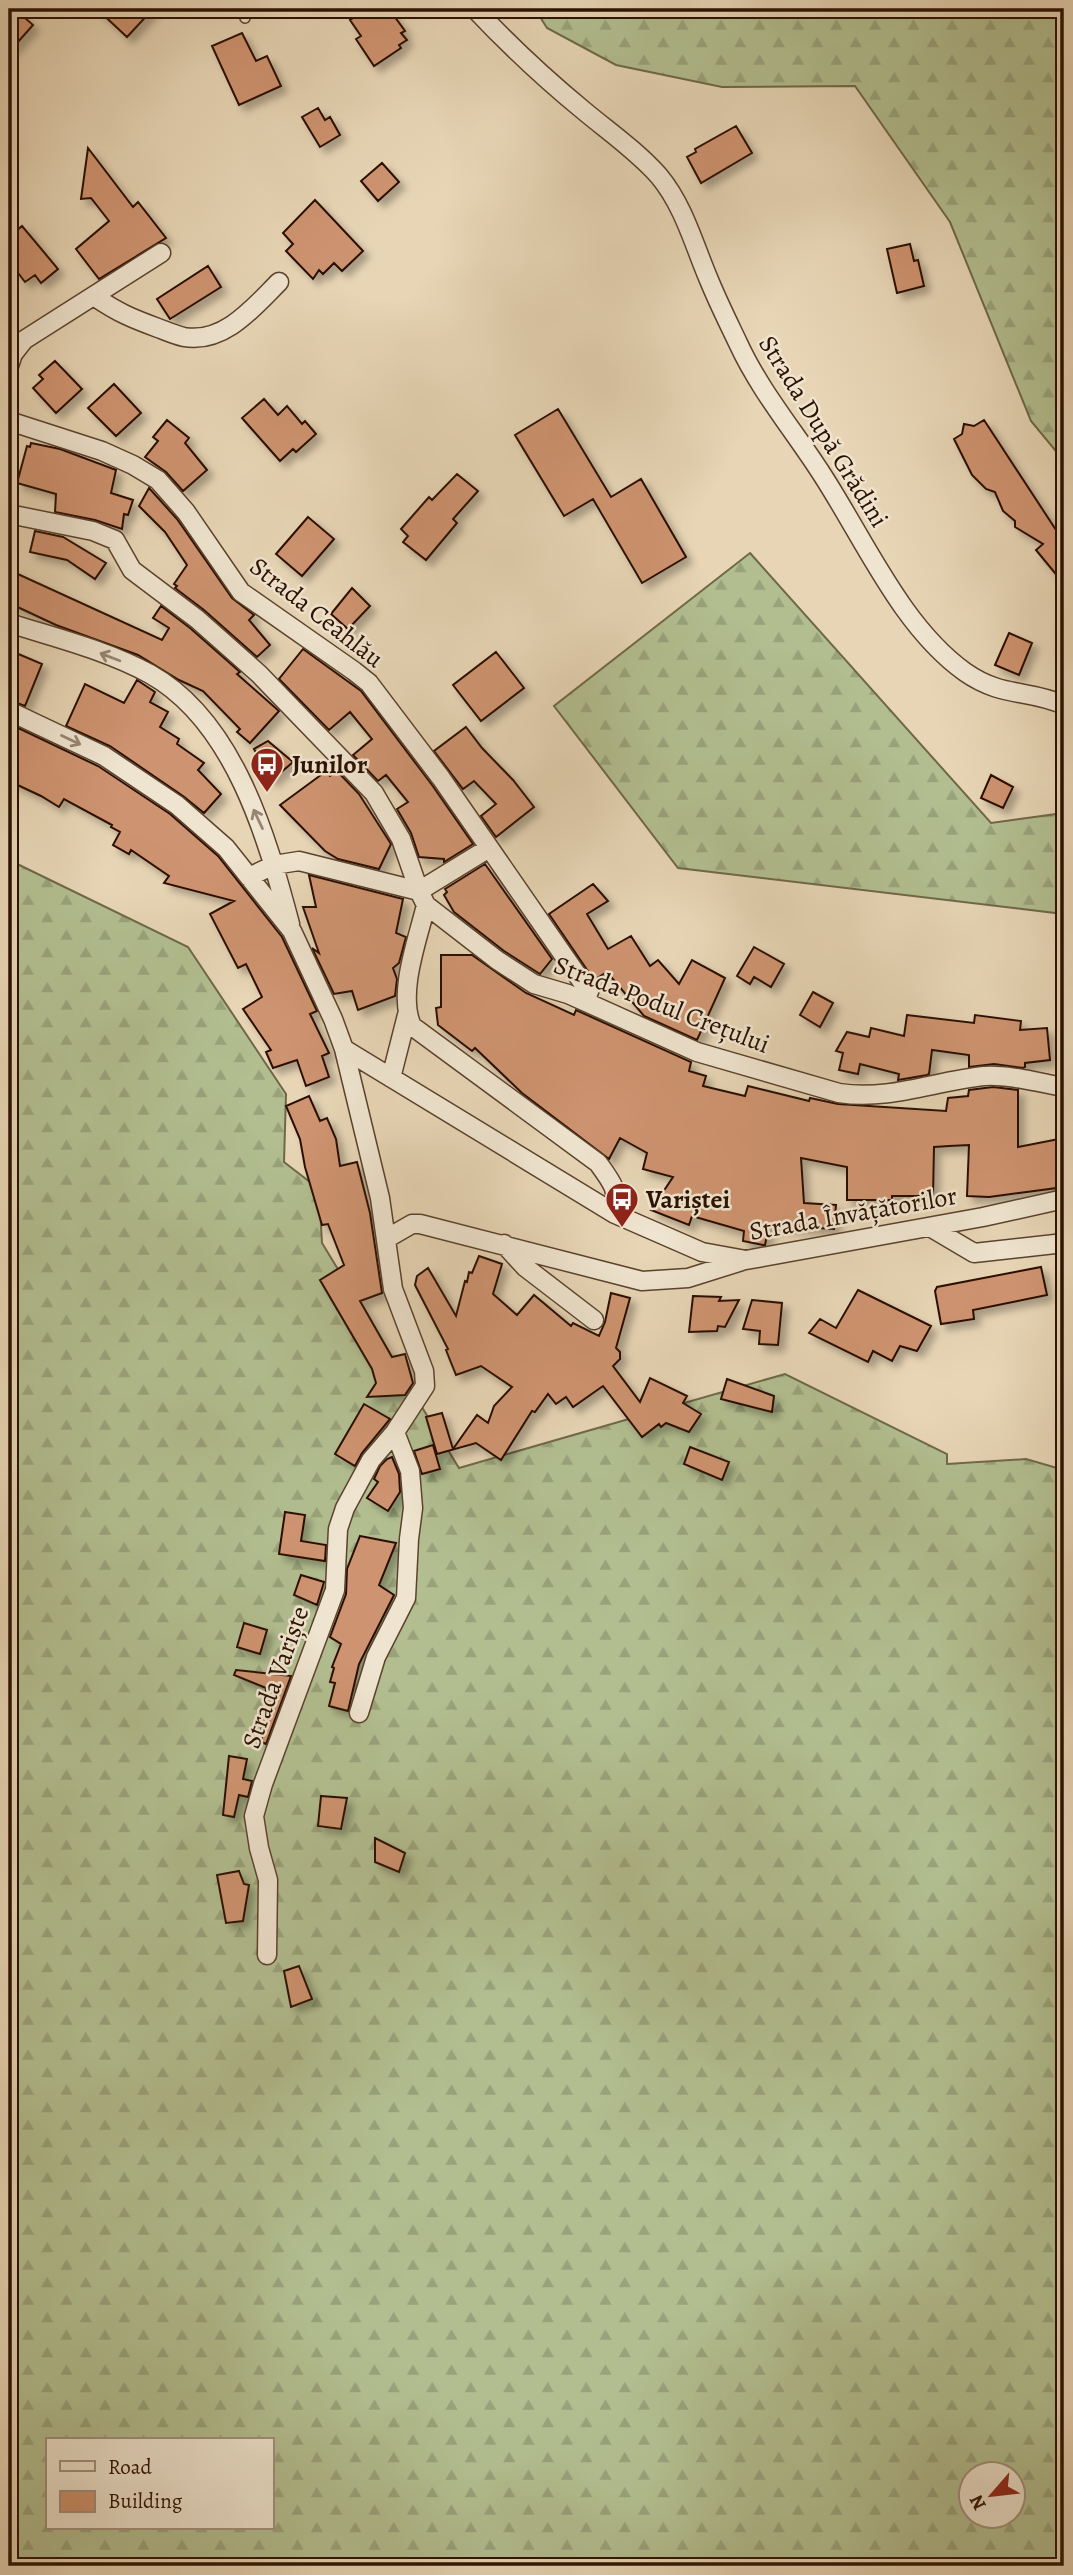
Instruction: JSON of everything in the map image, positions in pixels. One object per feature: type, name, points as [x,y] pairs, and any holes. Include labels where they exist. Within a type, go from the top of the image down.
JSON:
[{"type":"street","name":"Strada După Grădini","points":[[475,9],[517,53],[659,176],[682,212],[710,282],[750,369],[824,476],[902,603],[931,642],[964,671],[990,688],[1046,697],[1064,705]]},
{"type":"street","points":[[9,366],[13,354],[24,340],[161,253]]},
{"type":"street","points":[[95,297],[125,317],[184,337],[206,337],[227,328],[249,312],[279,282]]},
{"type":"street","name":"Strada Ceahlău","points":[[9,421],[102,452],[133,465],[158,480],[186,512],[241,592],[369,683],[434,769],[589,992]]},
{"type":"street","points":[[9,514],[93,531],[115,540],[132,570],[197,619],[259,674],[374,793],[401,839],[423,898],[408,982],[407,1015],[391,1078]]},
{"type":"street","points":[[9,623],[112,656],[151,675],[187,701],[212,729],[264,831],[292,931]]},
{"type":"street","points":[[9,711],[104,756],[177,805],[226,848],[292,931]]},
{"type":"street","points":[[423,898],[489,848]]},
{"type":"street","name":"Strada Podul Crețului","points":[[274,865],[299,861],[423,898],[497,960],[534,984],[568,994],[697,1052],[726,1062],[857,1096],[880,1095],[984,1076],[1064,1087]]},
{"type":"street","points":[[249,877],[274,865]]},
{"type":"street","name":"Strada Variște","points":[[267,1955],[268,1880],[254,1816],[262,1784],[335,1590],[338,1528],[345,1508],[371,1460],[395,1432],[425,1386],[424,1371],[397,1303],[380,1198],[344,1049],[292,931]]},
{"type":"street","points":[[407,1015],[412,1026],[598,1163],[614,1186],[618,1198],[615,1214]]},
{"type":"street","name":"Strada Învățătorilor","points":[[344,1049],[615,1214],[702,1252],[746,1260],[930,1227],[1064,1199]]},
{"type":"street","points":[[386,1239],[412,1224],[420,1224],[642,1281],[688,1278],[746,1260]]},
{"type":"street","points":[[930,1227],[974,1253],[1064,1243]]},
{"type":"street","points":[[504,1244],[525,1267],[594,1320]]},
{"type":"street","points":[[359,1713],[376,1657],[405,1598],[413,1508],[410,1471],[395,1432]]},
{"type":"green space","points":[[535,9],[1064,9],[1064,461],[1031,421],[950,222],[855,86],[722,87],[616,65],[547,28]]},
{"type":"green space","points":[[750,553],[991,823],[1064,813],[1064,914],[678,868],[554,706]]},
{"type":"green space","points":[[9,860],[188,947],[286,1094],[284,1162],[319,1189],[322,1243],[459,1468],[785,1374],[947,1454],[947,1464],[1026,1459],[1064,1470],[1064,2566],[9,2566]]},
{"type":"building","points":[[9,9],[15,9],[33,25],[9,52]]},
{"type":"building","points":[[97,9],[153,9],[127,37]]},
{"type":"building","points":[[368,9],[389,9],[405,31],[401,33],[407,40],[399,45],[401,48],[374,66],[356,39],[361,36],[350,20]]},
{"type":"building","points":[[242,33],[256,61],[267,56],[281,86],[239,105],[212,46]]},
{"type":"building","points":[[318,108],[325,120],[330,117],[340,135],[320,147],[302,117]]},
{"type":"building","points":[[736,126],[752,153],[701,183],[687,157],[696,152],[695,149]]},
{"type":"building","points":[[88,148],[133,207],[138,202],[166,238],[99,279],[76,249],[109,221],[91,198],[81,199]]},
{"type":"building","points":[[382,163],[399,182],[378,201],[361,181]]},
{"type":"building","points":[[315,200],[363,251],[342,271],[334,263],[323,274],[319,270],[313,279],[286,251],[293,244],[283,233]]},
{"type":"building","points":[[22,226],[58,269],[41,283],[35,275],[25,282],[9,261],[9,237]]},
{"type":"building","points":[[910,244],[914,261],[918,260],[924,286],[897,293],[887,249]]},
{"type":"building","points":[[208,266],[221,287],[170,319],[157,299]]},
{"type":"building","points":[[55,361],[82,389],[56,413],[33,388],[43,379],[39,375]]},
{"type":"building","points":[[114,384],[141,413],[116,436],[88,408]]},
{"type":"building","points":[[264,399],[278,415],[287,406],[302,424],[305,421],[316,434],[296,452],[293,449],[280,461],[242,418]]},
{"type":"building","points":[[558,409],[611,497],[641,479],[686,557],[642,583],[593,499],[564,516],[515,435]]},
{"type":"building","points":[[167,420],[189,438],[185,443],[207,470],[183,491],[166,472],[145,457],[158,441],[153,437]]},
{"type":"building","points":[[984,420],[1058,533],[1064,528],[1064,584],[1036,550],[1043,544],[1015,527],[1015,521],[1003,511],[995,492],[986,489],[972,475],[954,439],[962,434],[964,424],[974,426]]},
{"type":"building","points":[[31,443],[60,449],[116,470],[111,493],[133,500],[128,515],[124,514],[122,529],[55,512],[56,494],[17,483],[27,446],[30,447]]},
{"type":"building","points":[[457,474],[478,491],[453,519],[457,523],[426,560],[403,542],[408,536],[401,529],[429,497],[432,500]]},
{"type":"building","points":[[149,488],[177,519],[232,598],[254,615],[249,620],[270,645],[257,657],[175,588],[177,586],[174,584],[187,565],[165,532],[139,506]]},
{"type":"building","points":[[308,517],[334,539],[302,576],[276,554]]},
{"type":"building","points":[[35,531],[63,537],[106,563],[95,579],[67,560],[30,552]]},
{"type":"building","points":[[9,570],[162,640],[169,628],[153,618],[161,606],[240,672],[237,674],[279,711],[250,743],[237,732],[240,729],[203,691],[138,655],[56,625],[9,603]]},
{"type":"building","points":[[352,588],[370,606],[348,629],[331,614]]},
{"type":"building","points":[[1009,633],[1032,643],[1019,675],[995,665]]},
{"type":"building","points":[[303,649],[361,691],[473,844],[444,862],[444,859],[419,857],[411,833],[397,809],[408,802],[386,775],[378,781],[353,755],[372,739],[350,712],[329,730],[279,679]]},
{"type":"building","points":[[9,650],[42,664],[25,706],[9,700]]},
{"type":"building","points":[[496,652],[524,688],[481,721],[453,685]]},
{"type":"building","points":[[137,680],[155,692],[150,702],[168,712],[160,727],[179,739],[177,744],[204,763],[198,770],[221,794],[204,813],[110,746],[66,726],[85,684],[124,703]]},
{"type":"building","points":[[14,726],[98,766],[170,814],[218,856],[282,937],[317,1011],[310,1014],[329,1053],[322,1056],[329,1077],[306,1086],[297,1060],[273,1068],[266,1052],[271,1050],[243,1009],[262,997],[246,964],[238,968],[210,914],[234,901],[164,883],[169,876],[131,850],[129,854],[113,845],[120,832],[111,827],[112,825],[64,799],[59,807],[9,781],[9,736]]},
{"type":"building","points":[[466,727],[534,807],[496,837],[481,816],[496,804],[474,781],[463,789],[434,751]]},
{"type":"building","points":[[268,741],[293,762],[271,781],[254,749]]},
{"type":"building","points":[[336,770],[359,794],[391,844],[379,869],[338,859],[325,851],[280,805],[325,772],[330,776]]},
{"type":"building","points":[[991,775],[1013,787],[1003,808],[981,798]]},
{"type":"building","points":[[485,864],[552,959],[540,974],[504,951],[454,912],[444,895],[447,892],[445,889]]},
{"type":"building","points":[[309,875],[403,899],[396,933],[406,937],[399,963],[393,968],[397,979],[395,996],[358,1010],[352,991],[334,994],[312,948],[319,953],[303,907],[316,907]]},
{"type":"building","points":[[593,884],[608,901],[587,914],[608,949],[631,936],[650,966],[658,960],[679,984],[692,960],[725,978],[697,1040],[644,1016],[607,972],[594,980],[549,914]]},
{"type":"building","points":[[754,947],[784,964],[771,987],[754,977],[750,984],[737,976]]},
{"type":"building","points":[[441,955],[472,955],[526,993],[574,1015],[576,1010],[691,1062],[689,1071],[706,1076],[703,1086],[745,1096],[748,1086],[809,1101],[810,1098],[838,1104],[946,1111],[948,1098],[968,1096],[969,1090],[993,1087],[1018,1090],[1018,1147],[1064,1138],[1064,1187],[989,1197],[967,1196],[969,1145],[949,1146],[934,1147],[933,1196],[847,1200],[847,1167],[801,1158],[804,1203],[836,1205],[834,1229],[769,1225],[763,1245],[743,1241],[744,1231],[692,1216],[689,1225],[651,1210],[673,1177],[643,1169],[647,1153],[620,1138],[609,1159],[522,1093],[475,1048],[472,1051],[438,1025],[436,1008],[441,1007]]},
{"type":"building","points":[[813,992],[833,1003],[820,1027],[800,1015]]},
{"type":"building","points":[[907,1015],[974,1023],[975,1015],[1021,1021],[1020,1030],[1047,1028],[1050,1060],[1025,1063],[1023,1068],[994,1064],[969,1067],[969,1055],[932,1050],[927,1075],[898,1080],[899,1074],[860,1064],[858,1074],[839,1070],[843,1053],[836,1051],[847,1032],[869,1037],[871,1028],[904,1036]]},
{"type":"building","points":[[309,1096],[320,1121],[327,1118],[336,1139],[340,1166],[357,1162],[370,1213],[382,1293],[360,1301],[392,1357],[405,1354],[413,1383],[405,1395],[367,1397],[376,1383],[372,1369],[320,1280],[344,1265],[328,1224],[322,1225],[300,1139],[286,1106]]},
{"type":"building","points":[[479,1256],[502,1264],[493,1294],[517,1315],[534,1295],[571,1326],[573,1323],[599,1336],[611,1293],[630,1298],[616,1348],[620,1352],[620,1359],[613,1366],[640,1402],[650,1378],[687,1396],[683,1403],[701,1414],[689,1432],[666,1423],[661,1427],[659,1424],[642,1437],[603,1386],[573,1407],[566,1397],[556,1404],[548,1394],[535,1412],[532,1411],[501,1460],[476,1443],[437,1454],[426,1417],[442,1413],[453,1449],[477,1415],[488,1423],[494,1406],[512,1387],[481,1366],[456,1375],[446,1350],[448,1349],[415,1285],[417,1276],[428,1268],[456,1316],[465,1281],[467,1282],[469,1272],[472,1273]]},
{"type":"building","points":[[1041,1267],[1047,1295],[973,1310],[974,1319],[941,1324],[935,1291],[937,1287]]},
{"type":"building","points":[[858,1290],[931,1326],[917,1351],[900,1346],[892,1361],[873,1351],[868,1362],[809,1333],[820,1319],[836,1328]]},
{"type":"building","points":[[693,1296],[721,1297],[719,1301],[739,1300],[725,1327],[718,1326],[717,1331],[689,1332]]},
{"type":"building","points":[[752,1300],[782,1303],[778,1345],[759,1344],[760,1331],[743,1329]]},
{"type":"building","points":[[727,1379],[774,1396],[772,1412],[721,1399]]},
{"type":"building","points":[[364,1404],[390,1419],[362,1453],[355,1466],[335,1454]]},
{"type":"building","points":[[433,1445],[440,1469],[422,1474],[414,1451]]},
{"type":"building","points":[[690,1447],[729,1462],[722,1480],[684,1464]]},
{"type":"building","points":[[392,1457],[399,1474],[400,1492],[388,1511],[367,1498],[378,1482],[374,1479],[380,1466]]},
{"type":"building","points":[[285,1512],[305,1515],[301,1541],[326,1545],[325,1561],[279,1554]]},
{"type":"building","points":[[360,1536],[396,1543],[379,1585],[394,1595],[359,1664],[348,1711],[329,1706],[335,1683],[330,1682],[334,1668],[332,1667],[341,1644],[330,1637],[346,1594],[347,1569]]},
{"type":"building","points":[[301,1575],[324,1582],[317,1605],[294,1595]]},
{"type":"building","points":[[244,1623],[267,1630],[260,1654],[237,1647]]},
{"type":"building","points":[[236,1670],[291,1676],[266,1744],[262,1742],[261,1717],[264,1717],[266,1688],[234,1675]]},
{"type":"building","points":[[229,1756],[247,1759],[243,1779],[252,1781],[248,1797],[239,1795],[234,1817],[223,1815]]},
{"type":"building","points":[[321,1796],[347,1798],[341,1829],[318,1826]]},
{"type":"building","points":[[375,1838],[405,1853],[399,1872],[375,1862]]},
{"type":"building","points":[[239,1871],[244,1884],[249,1885],[243,1921],[226,1923],[217,1875]]},
{"type":"building","points":[[299,1966],[312,1999],[291,2007],[284,1971]]},
{"type":"place","name":"Junilor","points":[[267,794]]},
{"type":"place","name":"Variștei","points":[[622,1229]]}]
